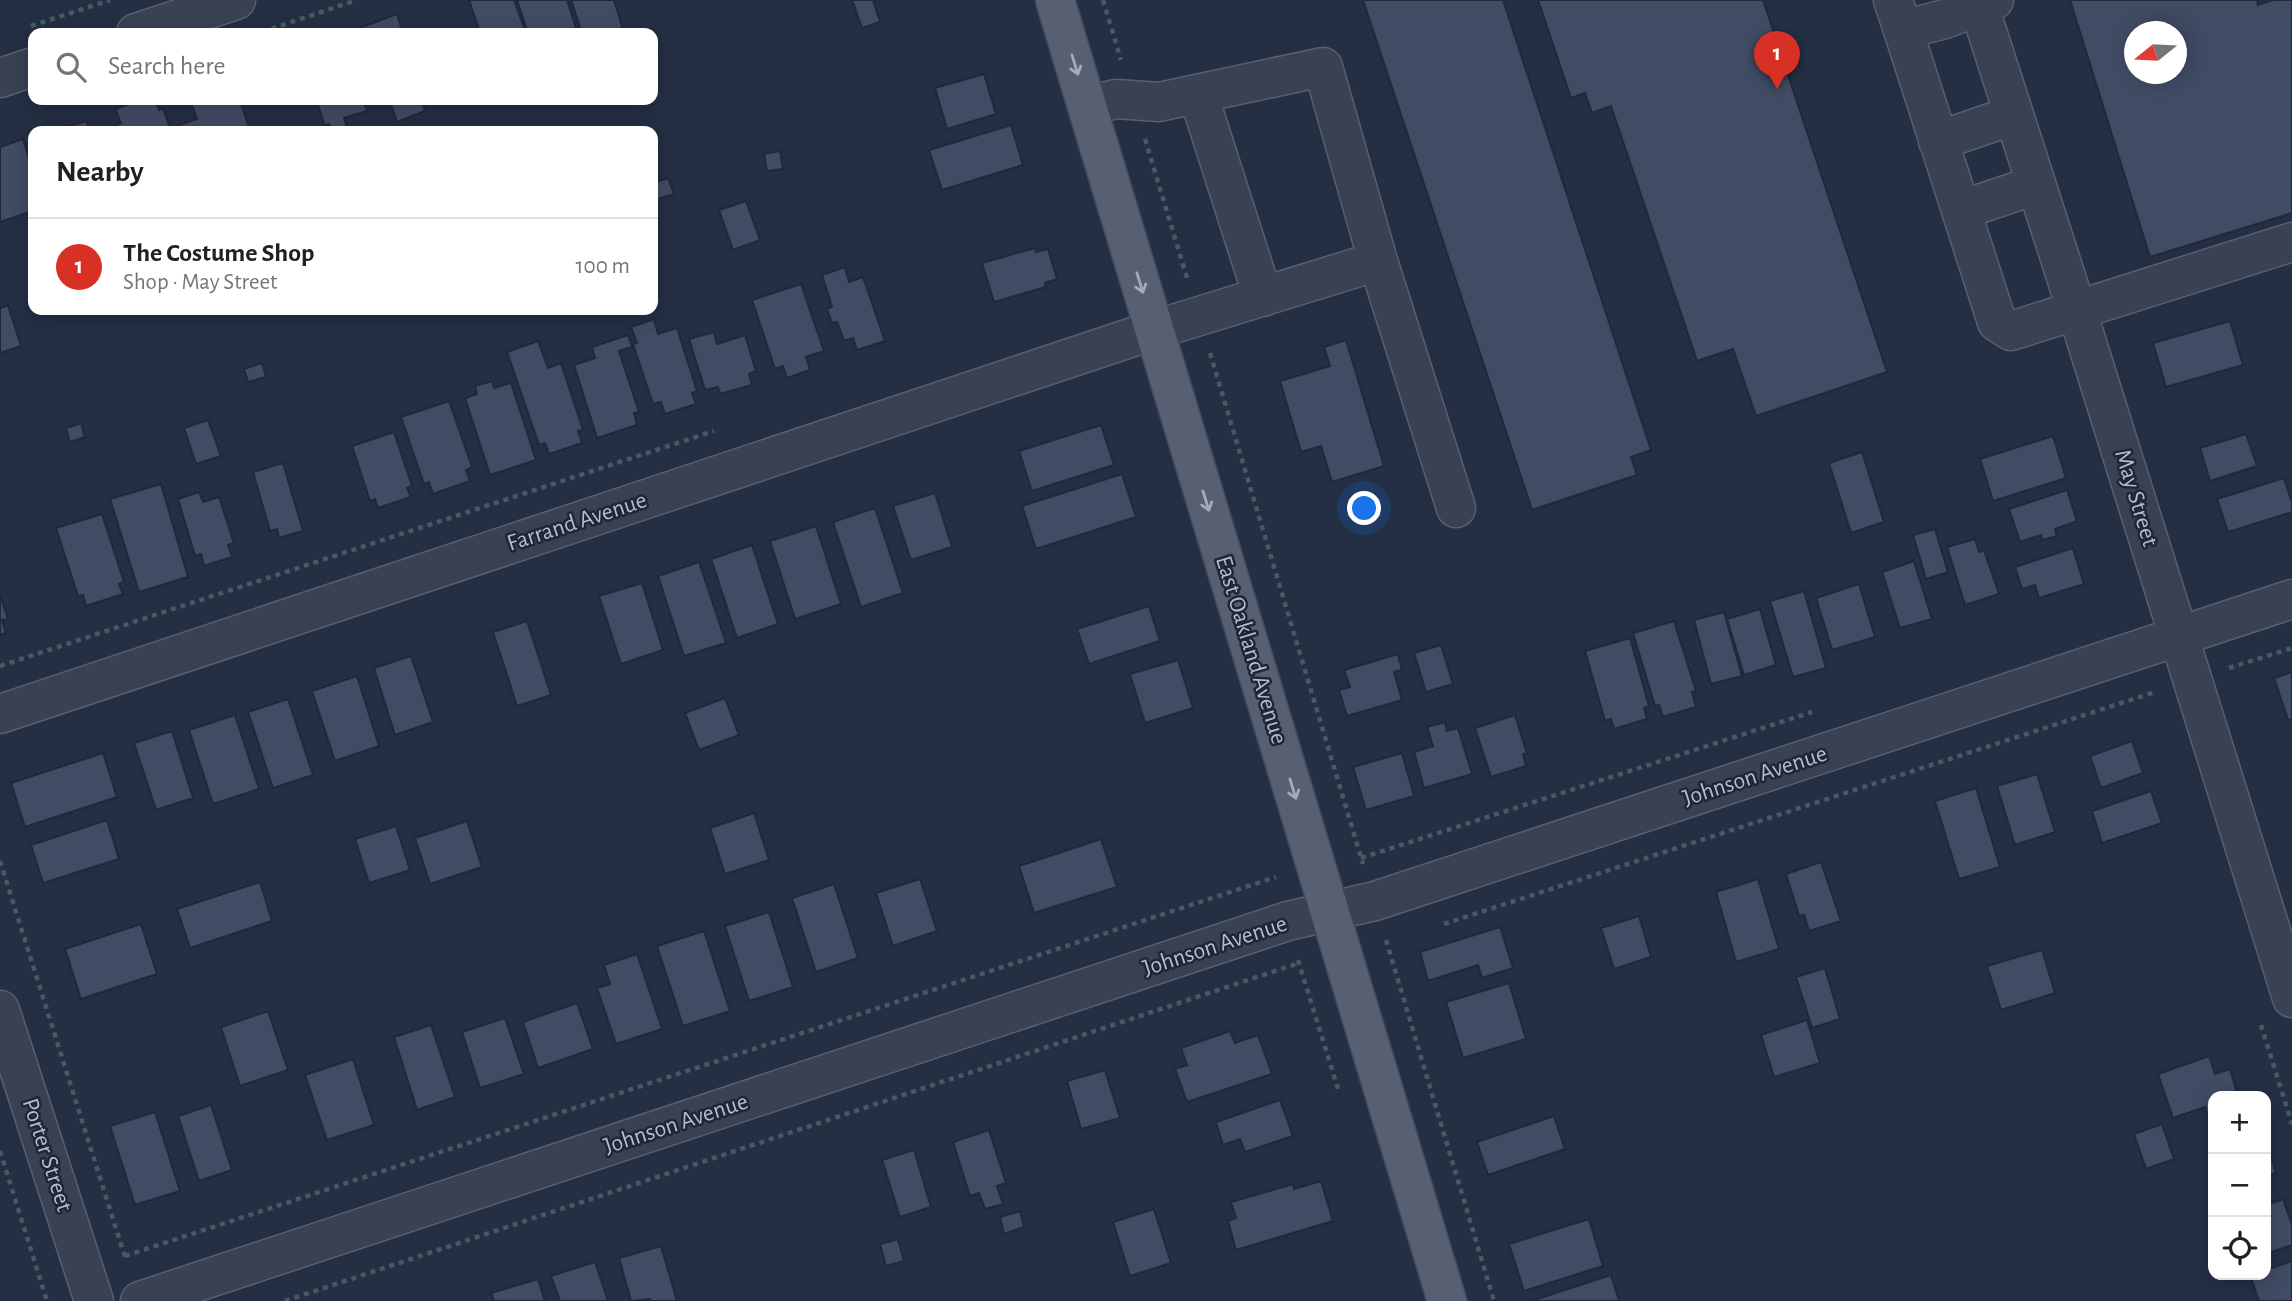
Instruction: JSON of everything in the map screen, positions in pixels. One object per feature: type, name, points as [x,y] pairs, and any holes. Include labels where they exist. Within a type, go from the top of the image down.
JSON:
[{"type":"main road","name":"East Oakland Avenue","points":[[1055,0],[1447,1301]]},
{"type":"street","points":[[151,28],[236,0]]},
{"type":"street","points":[[1983,2],[1945,19],[1898,15],[1997,322],[2011,331],[2292,242]]},
{"type":"street","name":"May Street","points":[[1983,2],[2014,115],[2292,998]]},
{"type":"street","points":[[1087,106],[1116,99],[1159,102],[1323,67],[1378,261],[1456,508]]},
{"type":"street","points":[[0,78],[28,69]]},
{"type":"street","points":[[1198,93],[1263,298]]},
{"type":"street","points":[[1938,141],[2014,115]]},
{"type":"street","points":[[1961,210],[2036,185]]},
{"type":"street","name":"Farrand Avenue","points":[[0,714],[1154,330],[1378,261]]},
{"type":"street","name":"Johnson Avenue","points":[[134,1284],[1288,921],[1375,901],[2292,599]]},
{"type":"street","name":"Porter Street","points":[[0,1010],[8,1063],[94,1301]]},
{"type":"path","points":[[24,29],[110,0]]},
{"type":"path","points":[[272,28],[357,0]]},
{"type":"path","points":[[1103,0],[1494,1301]]},
{"type":"path","points":[[0,666],[717,430]]},
{"type":"path","points":[[1440,925],[2292,648]]},
{"type":"path","points":[[0,860],[134,1284]]},
{"type":"path","points":[[125,1256],[1276,877]]},
{"type":"path","points":[[1387,943],[1400,938]]},
{"type":"path","points":[[285,1301],[1299,963]]},
{"type":"path","points":[[0,1151],[47,1301]]},
{"type":"building","points":[[469,0],[514,0],[524,28],[478,28]]},
{"type":"building","points":[[517,0],[567,0],[576,28],[526,28]]},
{"type":"building","points":[[571,0],[614,0],[622,28],[580,28]]},
{"type":"building","points":[[852,0],[873,0],[880,22],[862,28]]},
{"type":"building","points":[[1363,0],[1503,0],[1651,450],[1631,457],[1637,475],[1532,510]]},
{"type":"building","points":[[1538,0],[1763,0],[1887,372],[1756,416],[1733,349],[1697,361],[1611,106],[1592,113],[1585,93],[1571,98]]},
{"type":"building","points":[[2070,0],[2257,0],[2258,5],[2273,0],[2292,0],[2292,213],[2150,257]]},
{"type":"building","points":[[397,14],[401,28],[362,28]]},
{"type":"building","points":[[984,74],[996,114],[947,129],[935,88]]},
{"type":"building","points":[[127,105],[157,105],[159,110],[163,108],[169,126],[116,126],[121,123],[115,109]]},
{"type":"building","points":[[192,105],[242,105],[248,126],[179,125],[197,119]]},
{"type":"building","points":[[318,105],[365,105],[367,111],[344,118],[346,126],[325,126]]},
{"type":"building","points":[[391,105],[423,105],[425,111],[397,122]]},
{"type":"building","points":[[86,121],[88,126],[70,126]]},
{"type":"building","points":[[1011,125],[1023,165],[942,190],[929,150]]},
{"type":"building","points":[[23,139],[28,155],[28,213],[0,222],[0,147]]},
{"type":"building","points":[[780,151],[783,169],[767,171],[764,154]]},
{"type":"building","points":[[668,178],[674,194],[658,199],[658,181]]},
{"type":"building","points":[[746,201],[760,240],[733,250],[719,210]]},
{"type":"building","points":[[1035,248],[1036,252],[1048,249],[1057,279],[1045,283],[1046,287],[994,302],[982,263]]},
{"type":"building","points":[[845,267],[849,282],[863,277],[885,341],[857,350],[853,338],[844,341],[837,322],[832,323],[827,309],[832,307],[822,275]]},
{"type":"building","points":[[801,284],[824,351],[806,357],[810,370],[787,378],[783,366],[775,369],[752,300]]},
{"type":"building","points":[[8,305],[21,346],[0,353],[0,308]]},
{"type":"building","points":[[654,319],[658,334],[677,328],[697,391],[692,393],[696,404],[665,414],[661,402],[653,404],[633,344],[637,343],[631,327]]},
{"type":"building","points":[[2230,321],[2243,365],[2166,387],[2153,343]]},
{"type":"building","points":[[714,332],[717,344],[745,335],[756,371],[749,374],[752,385],[720,394],[718,387],[705,390],[689,339]]},
{"type":"building","points":[[628,335],[632,347],[619,351],[639,412],[634,413],[637,425],[597,438],[574,365],[595,358],[592,347]]},
{"type":"building","points":[[1346,340],[1384,466],[1332,482],[1321,446],[1301,452],[1280,381],[1330,366],[1324,347]]},
{"type":"building","points":[[538,341],[548,368],[561,363],[583,430],[578,431],[582,443],[549,454],[545,443],[539,445],[507,352]]},
{"type":"building","points":[[262,363],[266,377],[248,382],[244,369]]},
{"type":"building","points":[[492,381],[494,388],[511,383],[536,460],[490,475],[465,398],[477,394],[475,386]]},
{"type":"building","points":[[449,401],[472,467],[466,470],[470,481],[433,494],[429,482],[424,484],[401,417]]},
{"type":"building","points":[[208,420],[221,456],[196,464],[184,428]]},
{"type":"building","points":[[81,423],[85,437],[70,442],[66,428]]},
{"type":"building","points":[[1101,425],[1114,465],[1032,491],[1019,451]]},
{"type":"building","points":[[394,432],[412,486],[407,488],[411,497],[378,508],[375,499],[370,501],[352,446]]},
{"type":"building","points":[[2246,434],[2257,466],[2210,481],[2200,448]]},
{"type":"building","points":[[2053,436],[2066,478],[1993,501],[1980,459]]},
{"type":"building","points":[[1862,452],[1884,522],[1851,533],[1829,463]]},
{"type":"building","points":[[283,463],[303,531],[279,538],[277,529],[270,531],[253,472]]},
{"type":"building","points":[[1122,474],[1136,517],[1036,549],[1022,506]]},
{"type":"building","points":[[2284,478],[2292,512],[2228,532],[2217,499]]},
{"type":"building","points":[[161,484],[188,577],[139,592],[110,499]]},
{"type":"building","points":[[2067,490],[2077,521],[2055,529],[2057,536],[2042,540],[2041,535],[2020,542],[2009,509]]},
{"type":"building","points":[[199,492],[203,502],[219,497],[234,543],[228,545],[232,557],[204,566],[201,554],[195,556],[178,499]]},
{"type":"building","points":[[935,493],[952,547],[911,560],[893,506]]},
{"type":"building","points":[[875,508],[903,593],[861,607],[833,522]]},
{"type":"building","points":[[102,514],[124,582],[119,584],[123,594],[86,606],[83,595],[78,596],[56,528]]},
{"type":"building","points":[[816,526],[841,604],[795,619],[770,541]]},
{"type":"building","points":[[1935,529],[1948,572],[1926,579],[1913,535]]},
{"type":"building","points":[[1975,539],[1979,552],[1984,550],[1999,594],[1965,605],[1947,547]]},
{"type":"building","points":[[752,545],[778,624],[737,638],[711,559]]},
{"type":"building","points":[[2073,548],[2084,584],[2039,598],[2035,585],[2022,589],[2015,567]]},
{"type":"building","points":[[1914,561],[1932,619],[1900,628],[1882,572]]},
{"type":"building","points":[[699,562],[726,643],[684,656],[658,576]]},
{"type":"building","points":[[642,583],[663,650],[621,664],[599,596]]},
{"type":"building","points":[[1859,584],[1875,637],[1832,650],[1816,598]]},
{"type":"building","points":[[1804,591],[1826,668],[1793,677],[1770,601]]},
{"type":"building","points":[[0,595],[8,619],[2,620],[6,633],[0,635]]},
{"type":"building","points":[[1149,606],[1160,641],[1089,664],[1077,629]]},
{"type":"building","points":[[1760,609],[1776,665],[1744,675],[1727,619]]},
{"type":"building","points":[[1724,612],[1742,676],[1711,684],[1694,620]]},
{"type":"building","points":[[527,621],[551,695],[517,706],[493,632]]},
{"type":"building","points":[[1674,621],[1696,691],[1692,692],[1696,707],[1663,717],[1659,705],[1655,706],[1633,633]]},
{"type":"building","points":[[1630,638],[1649,706],[1644,708],[1647,719],[1614,729],[1611,719],[1605,721],[1585,651]]},
{"type":"building","points":[[1441,645],[1453,684],[1426,692],[1414,653]]},
{"type":"building","points":[[1398,654],[1402,670],[1394,672],[1402,700],[1347,716],[1339,690],[1350,687],[1344,670]]},
{"type":"building","points":[[411,656],[433,722],[395,735],[374,668]]},
{"type":"building","points":[[1178,660],[1193,708],[1145,723],[1130,674]]},
{"type":"building","points":[[2292,672],[2292,719],[2288,720],[2274,678]]},
{"type":"building","points":[[357,676],[379,746],[335,761],[312,691]]},
{"type":"building","points":[[725,698],[739,735],[699,750],[685,713]]},
{"type":"building","points":[[288,699],[313,775],[273,788],[248,712]]},
{"type":"building","points":[[235,715],[259,789],[213,804],[189,730]]},
{"type":"building","points":[[1515,715],[1527,753],[1523,754],[1526,766],[1491,777],[1475,728]]},
{"type":"building","points":[[1445,722],[1447,731],[1458,728],[1472,774],[1424,788],[1414,752],[1433,746],[1427,727]]},
{"type":"building","points":[[172,731],[193,798],[156,810],[134,743]]},
{"type":"building","points":[[2132,741],[2143,773],[2101,788],[2090,756]]},
{"type":"building","points":[[103,753],[117,797],[25,827],[11,783]]},
{"type":"building","points":[[1402,753],[1414,796],[1366,810],[1353,767]]},
{"type":"building","points":[[2037,774],[2055,832],[2015,845],[1997,786]]},
{"type":"building","points":[[1976,788],[2000,867],[1959,879],[1935,801]]},
{"type":"building","points":[[2151,791],[2162,823],[2102,843],[2092,811]]},
{"type":"building","points":[[754,813],[769,860],[725,874],[710,828]]},
{"type":"building","points":[[107,820],[119,859],[43,883],[31,845]]},
{"type":"building","points":[[467,821],[482,867],[430,884],[415,838]]},
{"type":"building","points":[[396,826],[410,870],[369,883],[355,839]]},
{"type":"building","points":[[1101,839],[1117,887],[1034,913],[1019,866]]},
{"type":"building","points":[[1821,862],[1841,921],[1809,931],[1804,915],[1799,916],[1786,874]]},
{"type":"building","points":[[920,879],[937,931],[893,946],[876,893]]},
{"type":"building","points":[[1758,879],[1779,949],[1736,962],[1716,892]]},
{"type":"building","points":[[260,882],[272,921],[190,948],[177,909]]},
{"type":"building","points":[[834,884],[858,958],[816,972],[792,898]]},
{"type":"building","points":[[769,912],[793,987],[749,1001],[725,926]]},
{"type":"building","points":[[1639,916],[1651,957],[1614,969],[1601,928]]},
{"type":"building","points":[[141,924],[157,974],[81,999],[65,949]]},
{"type":"building","points":[[1500,927],[1513,968],[1482,978],[1478,965],[1428,981],[1420,952]]},
{"type":"building","points":[[704,931],[730,1011],[683,1026],[657,946]]},
{"type":"building","points":[[2042,950],[2055,993],[2001,1010],[1987,966]]},
{"type":"building","points":[[637,954],[662,1029],[616,1044],[597,988],[610,984],[604,965]]},
{"type":"building","points":[[1825,968],[1840,1019],[1812,1028],[1796,977]]},
{"type":"building","points":[[1509,983],[1526,1039],[1463,1058],[1446,1002]]},
{"type":"building","points":[[577,1003],[593,1049],[538,1068],[523,1022]]},
{"type":"building","points":[[268,1011],[288,1070],[240,1086],[221,1027]]},
{"type":"building","points":[[505,1018],[524,1074],[480,1088],[462,1032]]},
{"type":"building","points":[[1807,1020],[1820,1063],[1774,1077],[1761,1035]]},
{"type":"building","points":[[431,1025],[455,1097],[417,1110],[394,1037]]},
{"type":"building","points":[[1230,1031],[1235,1043],[1258,1035],[1272,1074],[1187,1102],[1175,1069],[1187,1065],[1181,1048]]},
{"type":"building","points":[[2209,1056],[2215,1074],[2230,1069],[2237,1091],[2208,1091],[2208,1118],[2205,1107],[2173,1118],[2158,1074]]},
{"type":"building","points":[[353,1059],[374,1125],[327,1140],[305,1075]]},
{"type":"building","points":[[1105,1070],[1120,1118],[1081,1129],[1067,1081]]},
{"type":"building","points":[[1280,1100],[1293,1136],[1245,1152],[1240,1139],[1223,1145],[1216,1122]]},
{"type":"building","points":[[211,1105],[232,1170],[199,1181],[178,1116]]},
{"type":"building","points":[[155,1112],[180,1191],[135,1205],[110,1126]]},
{"type":"building","points":[[1554,1116],[1565,1149],[1488,1175],[1477,1142]]},
{"type":"building","points":[[2162,1124],[2174,1159],[2146,1169],[2134,1134]]},
{"type":"building","points":[[989,1130],[1006,1183],[997,1186],[1003,1204],[985,1209],[979,1193],[970,1196],[953,1142]]},
{"type":"building","points":[[914,1150],[931,1207],[900,1217],[882,1160]]},
{"type":"building","points":[[2271,1156],[2276,1173],[2271,1174]]},
{"type":"building","points":[[1321,1181],[1333,1221],[1236,1250],[1228,1221],[1236,1218],[1231,1202],[1293,1184],[1294,1189]]},
{"type":"building","points":[[2283,1199],[2292,1225],[2292,1245],[2271,1252],[2271,1217],[2271,1203]]},
{"type":"building","points":[[1154,1209],[1171,1263],[1130,1276],[1113,1222]]},
{"type":"building","points":[[1020,1211],[1024,1227],[1004,1234],[1000,1217]]},
{"type":"building","points":[[1589,1219],[1603,1266],[1524,1291],[1509,1244]]},
{"type":"building","points":[[898,1239],[904,1261],[886,1266],[880,1244]]},
{"type":"building","points":[[661,1246],[677,1301],[631,1301],[619,1258]]},
{"type":"building","points":[[2292,1261],[2292,1301],[2259,1301],[2252,1280],[2271,1280],[2271,1268]]},
{"type":"building","points":[[595,1262],[608,1301],[560,1301],[551,1276]]},
{"type":"building","points":[[1611,1275],[1619,1301],[1531,1301]]},
{"type":"building","points":[[538,1279],[545,1301],[494,1301],[491,1293]]},
{"type":"place","name":"The Costume Shop","points":[[1777,89]]}]
